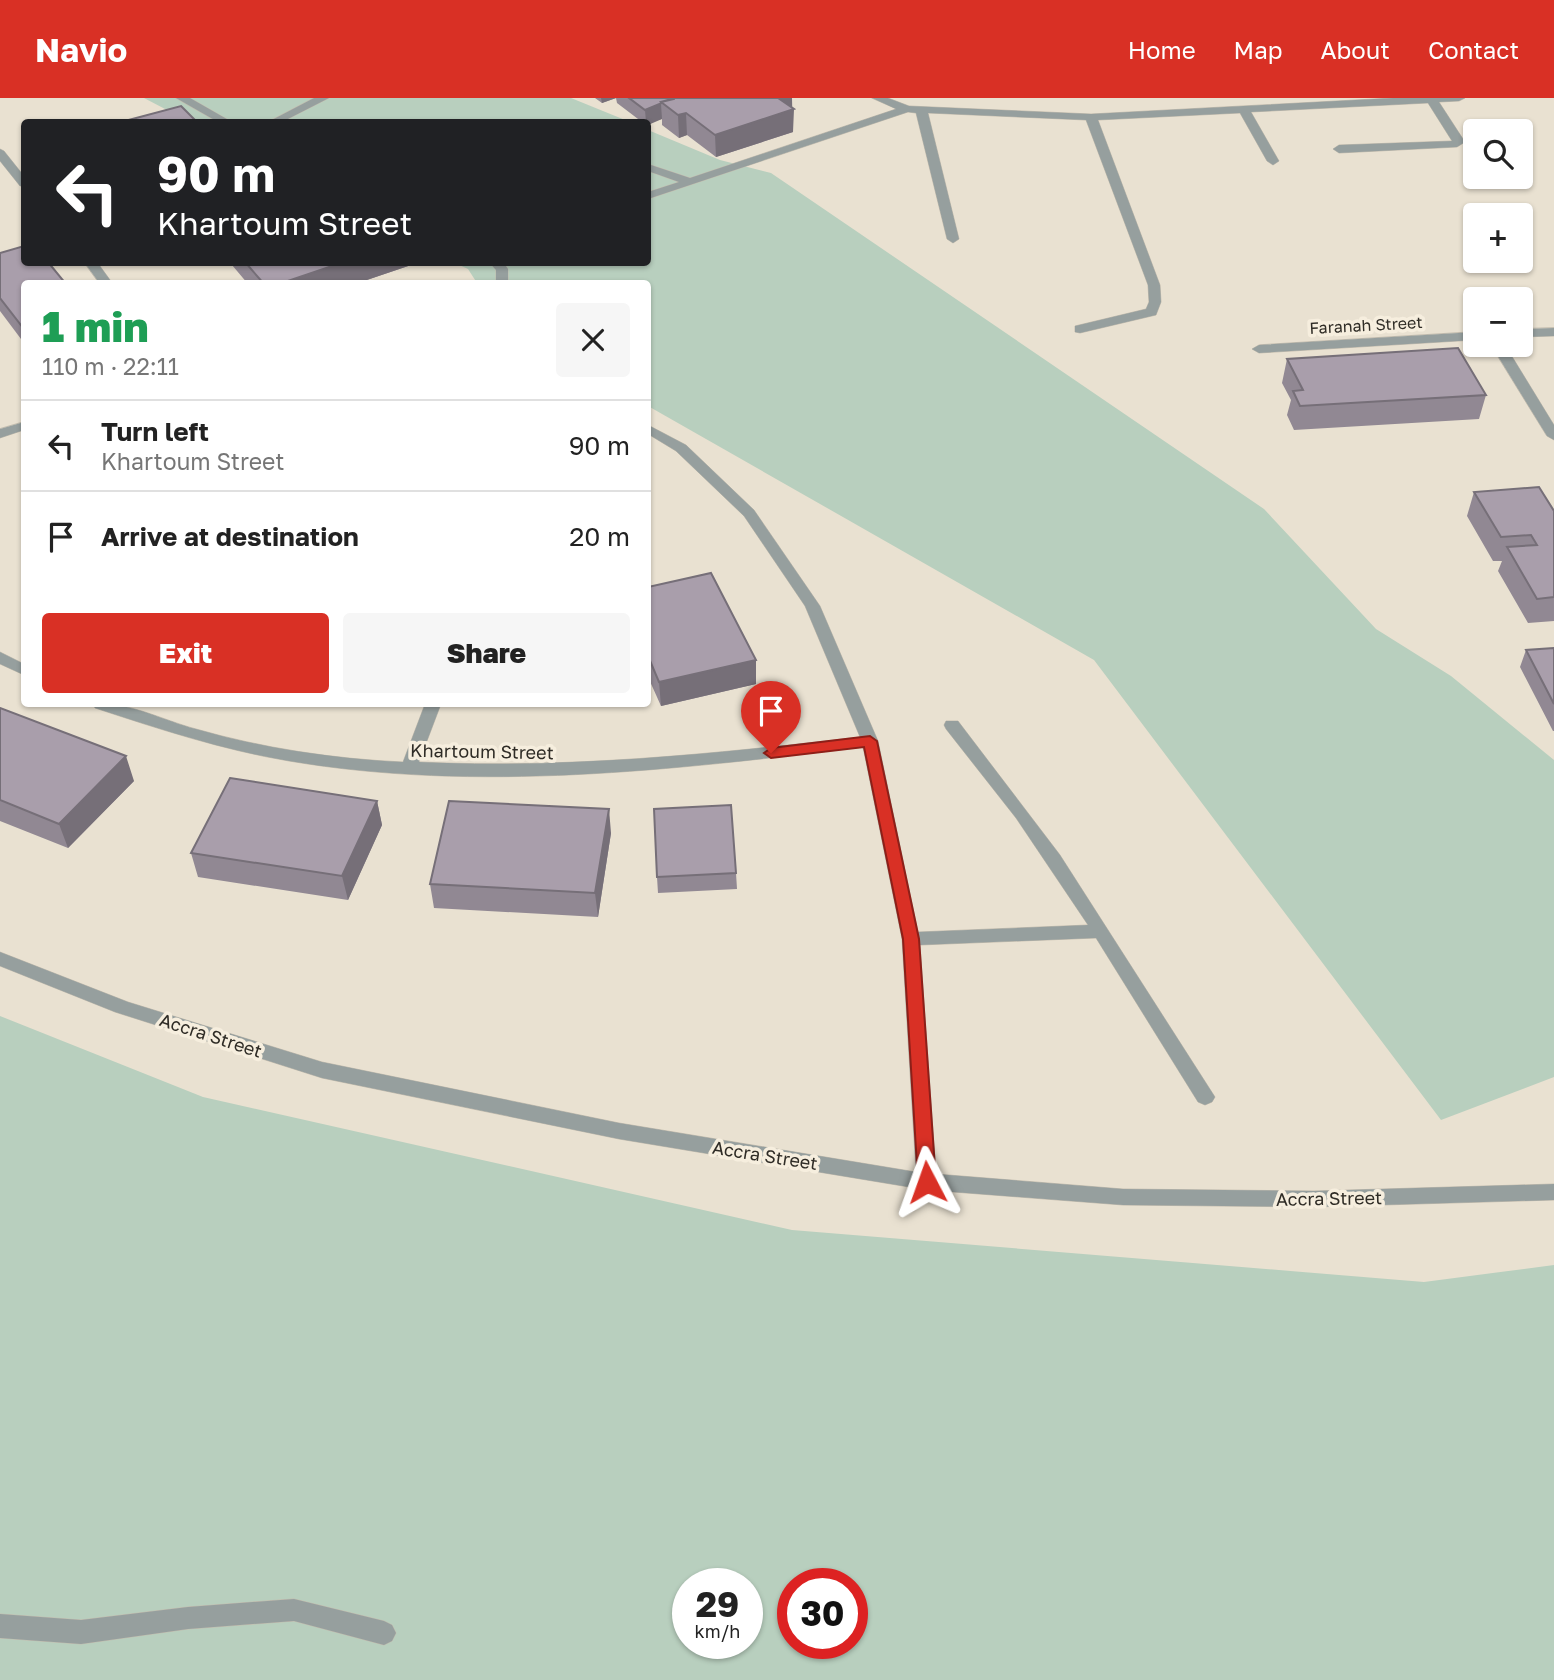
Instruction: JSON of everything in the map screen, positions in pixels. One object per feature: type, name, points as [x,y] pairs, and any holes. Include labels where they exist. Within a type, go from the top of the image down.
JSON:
[{"type":"street","points":[[182,98],[220,119]]},
{"type":"street","points":[[281,119],[323,98]]},
{"type":"street","points":[[878,98],[914,109],[1091,117],[1244,109],[1261,103],[1459,98]]},
{"type":"street","points":[[1339,149],[1457,144],[1459,142],[1431,99]]},
{"type":"street","points":[[651,195],[914,109]]},
{"type":"street","points":[[914,109],[953,239]]},
{"type":"street","points":[[1244,109],[1273,161]]},
{"type":"street","points":[[1080,329],[1151,312],[1155,302],[1154,285],[1091,117]]},
{"type":"street","points":[[0,153],[21,179]]},
{"type":"street","points":[[651,168],[691,183]]},
{"type":"street","points":[[93,266],[104,280]]},
{"type":"street","points":[[1533,333],[1554,331]]},
{"type":"street","name":"Faranah Street","points":[[1259,349],[1463,337]]},
{"type":"street","points":[[1505,357],[1554,436]]},
{"type":"street","points":[[0,434],[21,427]]},
{"type":"street","points":[[651,431],[681,447],[749,513],[812,606],[870,741],[911,939],[927,1182]]},
{"type":"street","points":[[0,657],[21,668]]},
{"type":"street","name":"Khartoum Street","points":[[109,707],[174,730],[264,749],[408,770],[557,771],[698,762],[870,741]]},
{"type":"street","points":[[408,770],[432,707]]},
{"type":"street","points":[[952,725],[995,775],[1205,1097]]},
{"type":"street","points":[[911,939],[1099,931]]},
{"type":"street","name":"Accra Street","points":[[0,959],[122,1007],[322,1070],[619,1131],[927,1182],[1164,1197],[1314,1199],[1554,1192]]},
{"type":"street","points":[[0,1626],[81,1632],[188,1618],[294,1610],[384,1633]]},
{"type":"green space","points":[[144,98],[571,98],[623,119],[184,119]]},
{"type":"green space","points":[[651,131],[720,160],[771,173],[1264,509],[1376,629],[1451,676],[1554,760],[1554,1077],[1441,1120],[1094,660],[651,408],[651,280],[475,280],[468,269],[462,266],[651,266]]},
{"type":"green space","points":[[0,1016],[203,1097],[792,1230],[1424,1282],[1554,1265],[1554,1680],[0,1680]]},
{"type":"building","points":[[629,98],[674,98],[674,99],[645,110]]},
{"type":"building","points":[[675,98],[778,98],[794,109],[715,135],[686,113],[678,115],[661,102]]},
{"type":"building","points":[[181,106],[194,119],[132,119]]},
{"type":"building","points":[[21,247],[21,266],[51,266],[63,280],[21,280],[21,325],[0,298],[0,253]]},
{"type":"building","points":[[248,266],[332,266],[291,280],[261,280]]},
{"type":"building","points":[[1458,348],[1486,395],[1300,406],[1293,391],[1303,390],[1287,359]]},
{"type":"building","points":[[1539,487],[1554,511],[1554,597],[1537,599],[1507,547],[1537,545],[1531,535],[1501,537],[1474,492]]},
{"type":"building","points":[[711,573],[756,660],[659,682],[651,663],[651,586]]},
{"type":"building","points":[[1554,648],[1554,704],[1526,650]]},
{"type":"building","points":[[0,708],[126,756],[59,824],[0,800]]},
{"type":"building","points":[[230,778],[377,801],[342,876],[191,853]]},
{"type":"building","points":[[449,801],[609,809],[595,893],[430,884]]},
{"type":"building","points":[[731,805],[736,873],[657,877],[654,809]]},
{"type":"route","points":[[771,753],[870,741],[911,939],[927,1182]]}]
